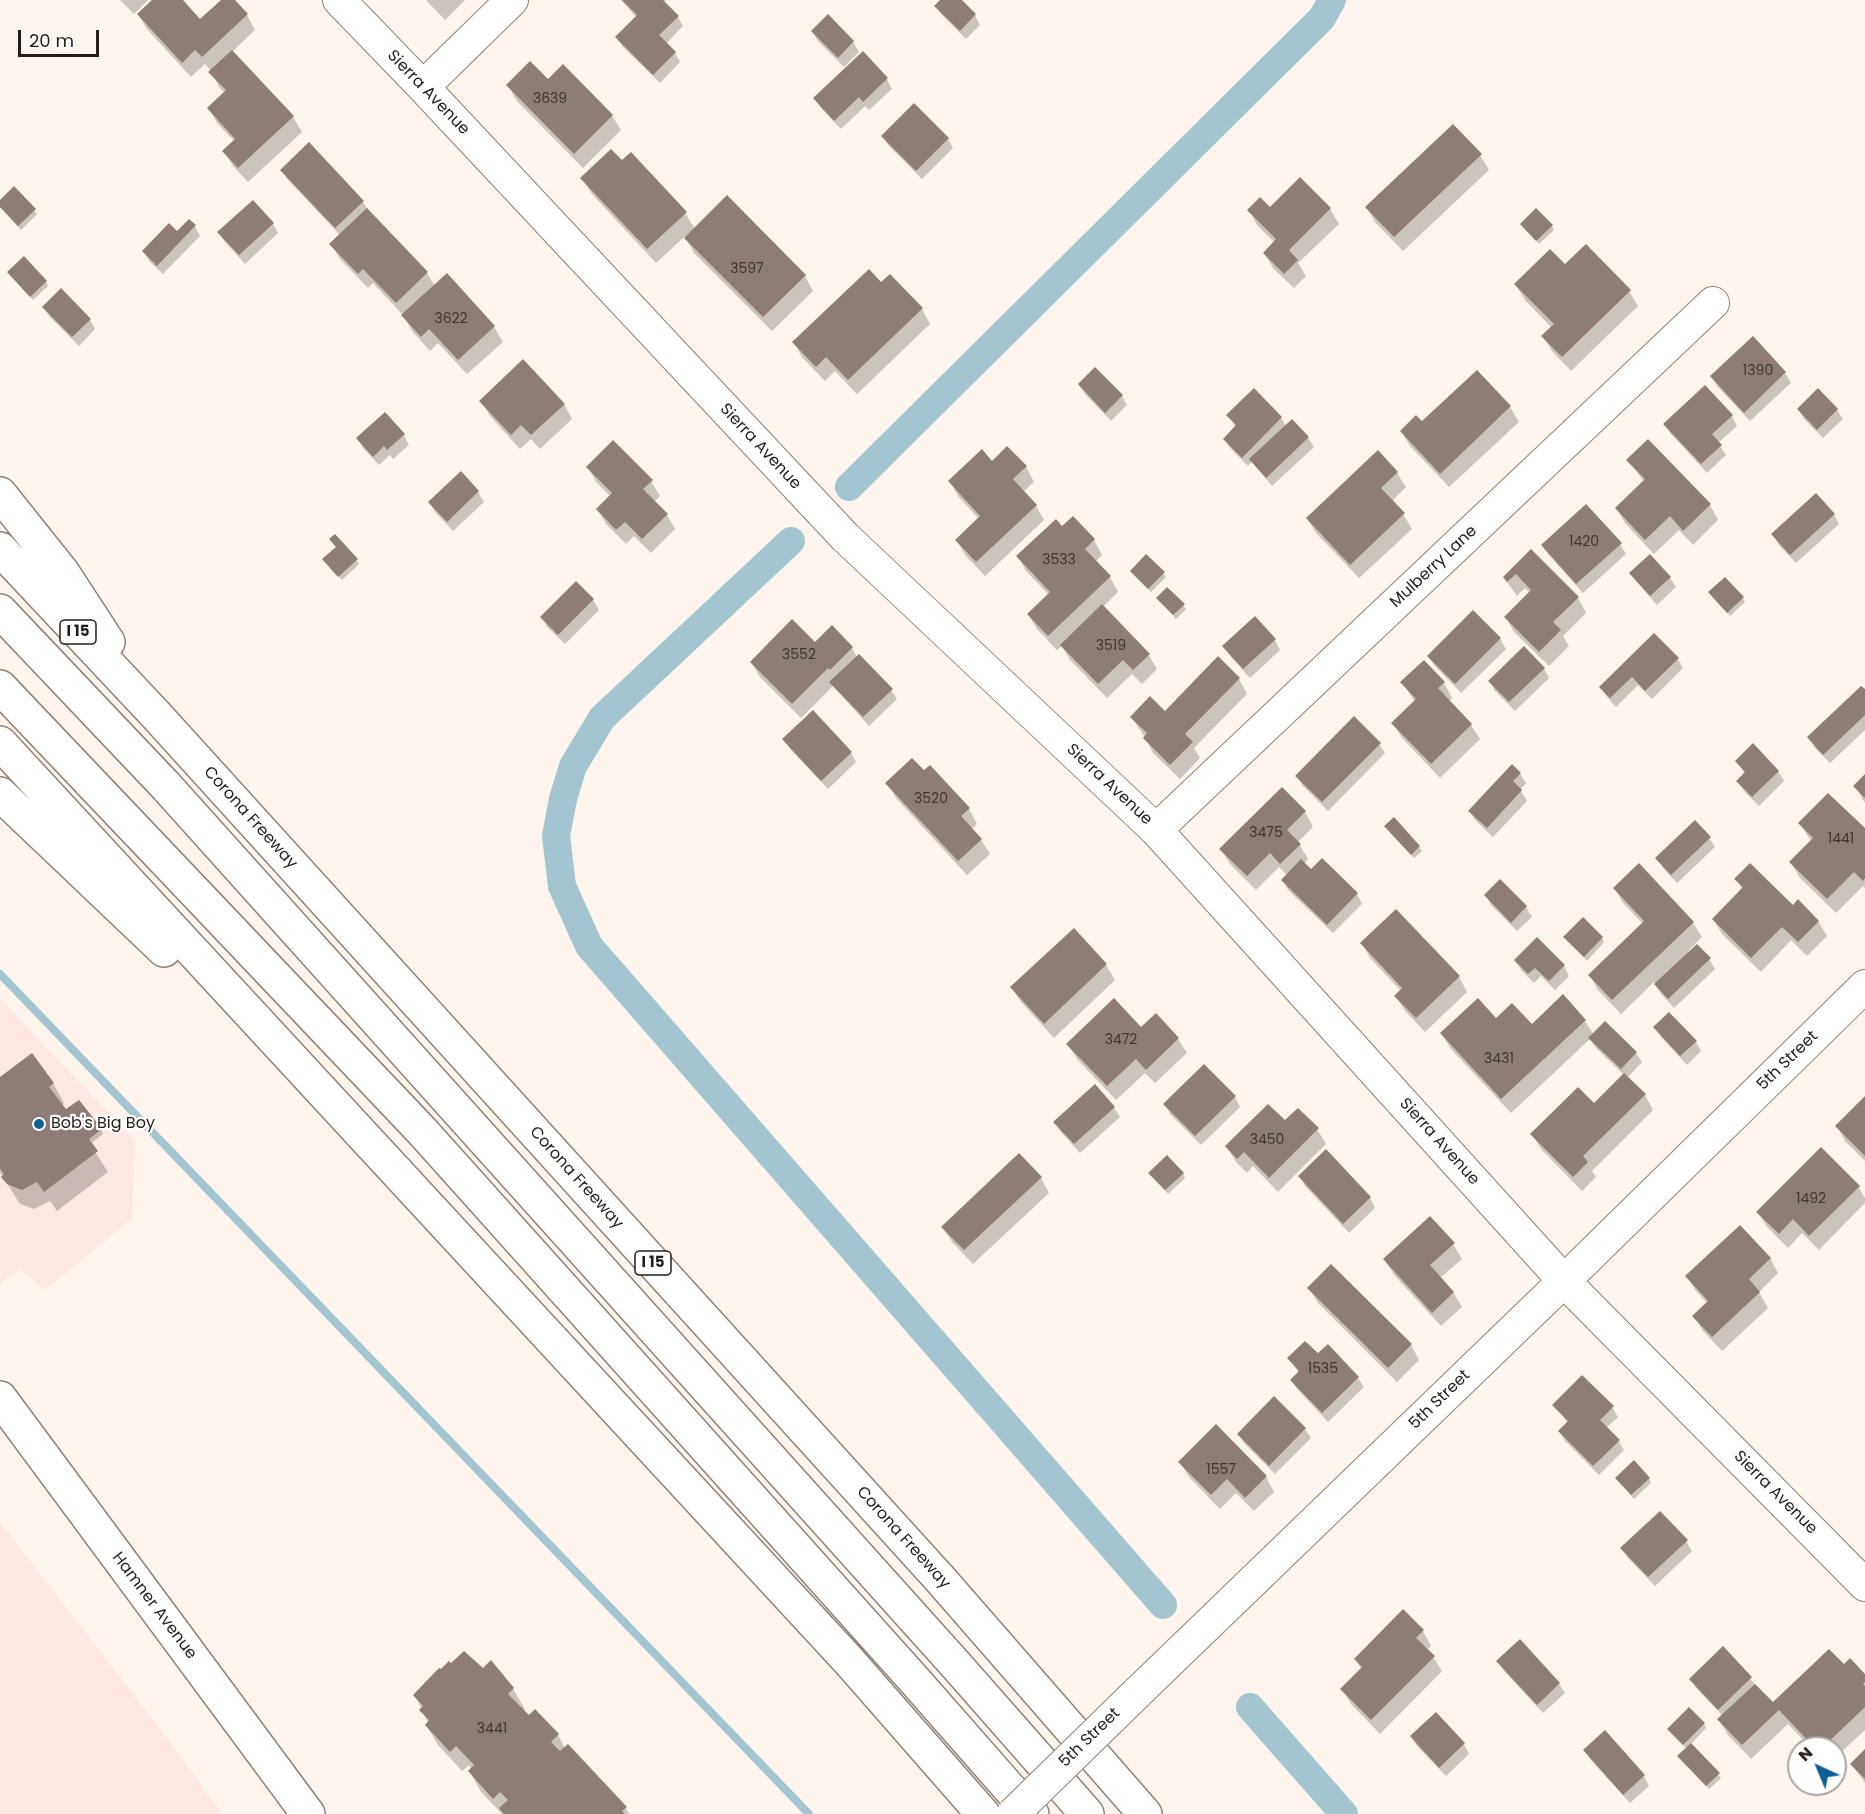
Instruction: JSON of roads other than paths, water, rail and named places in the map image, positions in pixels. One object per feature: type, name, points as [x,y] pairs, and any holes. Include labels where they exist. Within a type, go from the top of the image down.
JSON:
[{"type":"main road","points":[[0,494],[63,573],[157,716]]},
{"type":"main road","name":"Corona Freeway","points":[[0,549],[157,716],[941,1580],[1145,1814]]},
{"type":"main road","points":[[0,611],[174,795],[940,1647],[1087,1814]]},
{"type":"main road","points":[[0,687],[422,1131],[1032,1814]]},
{"type":"main road","points":[[0,743],[841,1652],[983,1814]]},
{"type":"main road","points":[[0,794],[389,1166]]},
{"type":"main road","name":"Hamner Avenue","points":[[0,1398],[308,1814]]},
{"type":"street","name":"Sierra Avenue","points":[[339,0],[845,537],[1156,830],[1564,1281],[1865,1585]]},
{"type":"street","points":[[423,87],[512,0]]},
{"type":"street","name":"Mulberry Lane","points":[[1156,830],[1713,303]]},
{"type":"street","name":"5th Street","points":[[1013,1814],[1865,986]]},
{"type":"waterway","points":[[849,487],[1322,18],[1332,0]]},
{"type":"waterway","points":[[791,541],[602,718],[573,766],[563,799],[556,836],[562,886],[589,946],[1163,1605]]},
{"type":"waterway","points":[[0,974],[809,1814]]},
{"type":"waterway","points":[[1250,1707],[1344,1814]]},
{"type":"place","name":"Bob's Big Boy","points":[[39,1124]]}]
